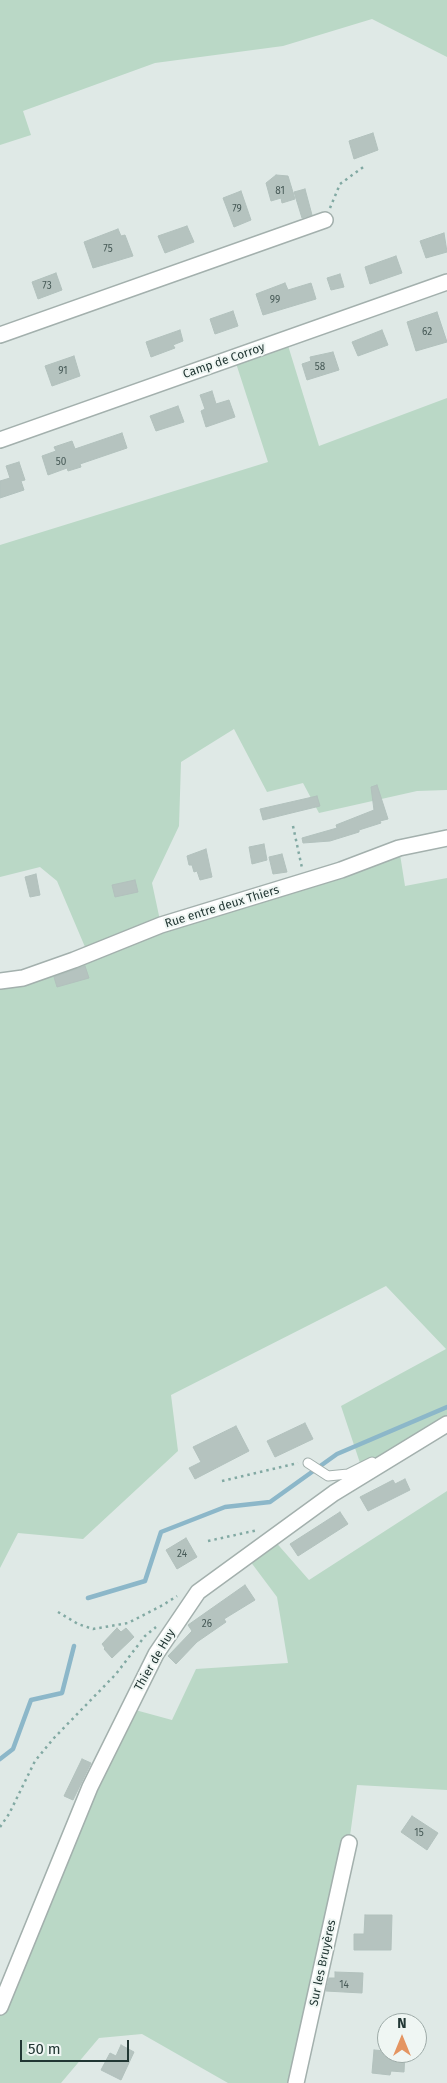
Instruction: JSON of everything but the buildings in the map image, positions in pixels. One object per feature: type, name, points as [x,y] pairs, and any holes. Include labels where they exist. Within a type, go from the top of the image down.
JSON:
[{"type":"street","points":[[0,335],[325,220]]},
{"type":"street","name":"Camp de Corroy","points":[[0,440],[447,282]]},
{"type":"street","name":"Rue entre deux Thiers","points":[[0,981],[23,978],[161,925],[341,870],[399,848],[447,838]]},
{"type":"street","name":"Thier de Huy","points":[[0,2007],[27,1944],[63,1849],[94,1778],[156,1654],[198,1592],[334,1493],[447,1424]]},
{"type":"street","name":"Sur les Bruyères","points":[[296,2083],[349,1843]]},
{"type":"lane","points":[[308,1463],[328,1476],[348,1474],[387,1455],[403,1451]]},
{"type":"path","points":[[325,220],[340,184],[366,165]]},
{"type":"path","points":[[292,826],[305,881]]},
{"type":"path","points":[[222,1481],[291,1464],[308,1463]]},
{"type":"path","points":[[208,1541],[264,1529]]},
{"type":"path","points":[[58,1612],[78,1624],[93,1629],[128,1622],[163,1605],[182,1593],[198,1592]]},
{"type":"path","points":[[0,1827],[9,1814],[36,1761],[54,1738],[116,1674],[145,1636],[157,1625]]},
{"type":"green space","points":[[0,0],[447,0],[447,57],[372,19],[283,46],[155,63],[23,111],[31,135],[0,145]]},
{"type":"green space","points":[[286,339],[319,446],[447,398],[447,790],[417,791],[319,813],[303,783],[267,792],[234,729],[181,762],[179,826],[152,883],[161,925],[399,848],[405,886],[447,878],[447,1424],[364,1475],[341,1406],[446,1349],[386,1286],[171,1395],[178,1451],[83,1539],[18,1533],[0,1568],[0,981],[88,954],[57,881],[40,867],[0,877],[0,545],[268,462],[234,357]]},
{"type":"green space","points":[[447,1491],[447,1790],[357,1785],[349,1843],[296,2083],[228,2083],[142,2034],[99,2038],[61,2083],[0,2083],[0,2007],[128,1708],[172,1720],[196,1669],[288,1663],[277,1597],[247,1557],[273,1539],[309,1580]]},
{"type":"waterway","points":[[88,1598],[145,1581],[161,1532],[225,1507],[270,1502],[337,1454],[447,1407]]},
{"type":"waterway","points":[[0,1759],[13,1749],[31,1700],[62,1693],[74,1646]]}]
